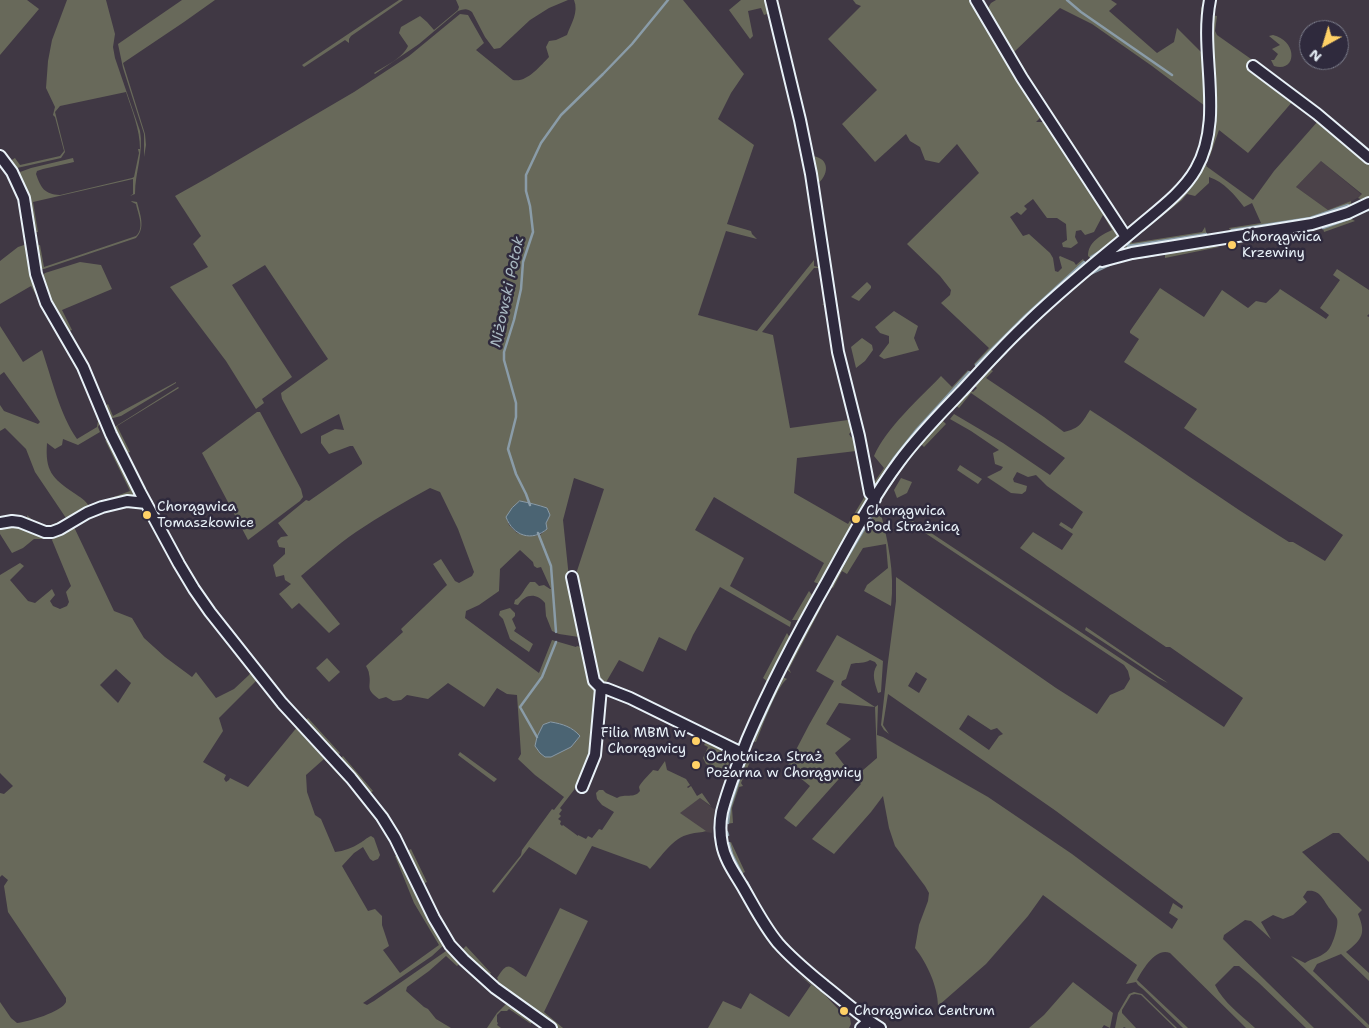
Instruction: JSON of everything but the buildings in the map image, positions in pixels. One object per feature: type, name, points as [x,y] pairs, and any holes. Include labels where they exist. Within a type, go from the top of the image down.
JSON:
[{"type":"street","points":[[771,0],[800,120],[838,352],[859,436],[870,493],[875,499]]},
{"type":"street","points":[[976,0],[1022,78],[1126,237]]},
{"type":"street","points":[[880,1028],[865,1025],[783,949],[761,920],[726,858],[722,840],[722,813],[742,752],[779,670],[817,598],[899,461],[930,424],[1024,325],[1178,192],[1189,180],[1201,158],[1207,139],[1210,90],[1207,29],[1210,0]]},
{"type":"street","points":[[1253,66],[1317,114],[1369,158]]},
{"type":"street","points":[[0,156],[12,172],[24,198],[36,274],[46,302],[83,367],[112,434],[146,503],[194,589],[210,612],[287,708],[351,778],[382,817],[450,945],[495,988],[551,1028]]},
{"type":"street","points":[[1091,266],[1101,261],[1124,255],[1312,224],[1348,213],[1369,203]]},
{"type":"street","points":[[1118,244],[1119,251],[1124,255]]},
{"type":"street","points":[[0,523],[20,522],[45,532],[52,532],[102,507],[127,501],[146,503]]},
{"type":"street","points":[[572,577],[594,681],[600,688],[630,698],[742,752]]},
{"type":"street","points":[[582,787],[595,755],[600,688]]},
{"type":"shaded area","points":[[1321,161],[1362,195],[1349,203],[1328,210],[1296,187]]},
{"type":"shaded area","points":[[700,798],[715,810],[712,833],[706,832],[679,813]]},
{"type":"green space","points":[[0,0],[27,0],[39,9],[0,55]]},
{"type":"green space","points":[[67,0],[106,0],[115,34],[113,47],[115,58],[140,131],[141,147],[135,194],[130,196],[133,194],[133,179],[33,202],[38,232],[33,232],[19,175],[20,172],[73,158],[74,162],[37,171],[36,174],[42,187],[47,192],[60,195],[134,177],[139,153],[138,149],[140,149],[137,127],[126,92],[60,106],[55,112],[65,152],[61,158],[17,168],[10,161],[15,158],[20,165],[60,156],[64,151],[53,115],[55,107],[46,88],[52,40]]},
{"type":"green space","points":[[182,0],[215,0],[123,63],[145,134],[144,157],[144,134],[123,68],[118,44]]},
{"type":"green space","points":[[399,0],[403,0],[351,36],[349,43],[345,40],[304,67],[302,65]]},
{"type":"green space","points":[[456,0],[568,0],[549,8],[530,20],[500,48],[494,49],[485,37],[472,12],[465,9],[458,11],[419,44],[374,73],[406,50],[408,46],[399,33],[401,27],[420,16],[434,30],[458,10],[459,7]]},
{"type":"green space","points":[[574,0],[683,0],[744,74],[731,93],[718,119],[754,145],[727,224],[751,231],[757,239],[726,231],[698,315],[757,331],[814,260],[814,266],[823,268],[827,304],[822,305],[826,302],[821,268],[814,268],[762,332],[773,335],[790,428],[848,420],[845,403],[848,402],[854,429],[849,434],[858,440],[867,490],[866,495],[856,451],[797,458],[794,493],[848,524],[865,496],[868,498],[857,518],[855,517],[852,522],[854,523],[819,584],[814,582],[824,563],[714,497],[695,530],[744,558],[730,586],[791,622],[790,627],[720,587],[686,651],[659,637],[643,672],[619,660],[605,684],[598,679],[595,673],[575,577],[604,489],[574,478],[563,520],[569,578],[579,637],[552,631],[546,616],[545,603],[542,599],[531,596],[524,598],[518,605],[514,604],[515,600],[530,582],[535,582],[539,586],[544,585],[551,589],[541,567],[537,568],[534,566],[533,562],[520,550],[500,569],[499,591],[479,605],[466,611],[465,618],[539,673],[552,640],[584,648],[589,676],[596,691],[592,749],[574,790],[560,808],[562,810],[559,814],[561,816],[558,819],[561,821],[560,824],[562,826],[578,836],[586,839],[588,836],[592,838],[599,829],[602,830],[614,812],[602,805],[597,799],[596,793],[599,790],[603,790],[617,798],[635,795],[640,791],[639,787],[643,781],[653,770],[658,771],[665,761],[667,770],[686,779],[690,785],[687,787],[691,786],[697,796],[702,793],[711,806],[700,798],[680,813],[706,831],[690,834],[678,839],[650,869],[647,866],[592,846],[576,875],[529,847],[494,893],[492,891],[521,855],[522,850],[552,809],[554,810],[564,797],[535,775],[518,759],[521,754],[517,695],[507,694],[497,688],[484,707],[448,683],[428,699],[407,695],[401,700],[393,701],[386,697],[379,699],[370,690],[370,678],[366,666],[403,632],[401,629],[447,585],[433,564],[441,559],[455,581],[459,583],[472,576],[474,572],[458,529],[440,492],[430,488],[374,520],[335,548],[301,576],[340,624],[329,633],[299,603],[292,609],[279,594],[291,584],[285,580],[284,575],[276,577],[273,565],[285,554],[285,548],[279,547],[277,541],[281,537],[288,536],[278,523],[306,500],[309,501],[362,464],[362,462],[353,446],[329,454],[321,443],[321,436],[335,429],[344,430],[339,414],[301,434],[282,399],[281,393],[328,359],[265,265],[232,285],[292,377],[262,399],[264,403],[256,409],[226,361],[170,287],[208,267],[193,244],[201,236],[175,196],[354,92],[409,56],[460,14],[468,15],[484,43],[476,50],[513,80],[523,79],[533,73],[549,57],[546,47],[549,41],[567,35],[574,18]],"holes":[[[520,501],[547,508],[550,515],[546,523],[547,529],[540,535],[530,536],[517,533],[509,525],[506,517]],[[551,722],[567,726],[580,736],[571,747],[551,757],[545,757],[535,746],[543,725]]]},
{"type":"green space","points":[[741,0],[769,0],[770,13],[764,15],[761,8],[748,11],[753,36],[750,39],[729,10]]},
{"type":"green space","points":[[853,0],[973,0],[1042,116],[1036,122],[1047,122],[1120,233],[1116,241],[1109,248],[1092,259],[1088,256],[1090,247],[1100,237],[1112,230],[1103,215],[1094,232],[1085,235],[1081,230],[1076,231],[1075,237],[1078,243],[1071,248],[1063,247],[1062,243],[1067,240],[1066,224],[1057,218],[1047,218],[1033,199],[1024,206],[1027,209],[1021,215],[1017,212],[1010,217],[1023,236],[1029,234],[1050,253],[1053,258],[1055,271],[1058,272],[1062,268],[1060,256],[1074,262],[1076,265],[1083,259],[1085,263],[1042,302],[978,367],[974,364],[989,348],[941,303],[950,295],[951,290],[940,276],[907,244],[979,173],[957,144],[939,163],[925,160],[920,147],[910,141],[906,134],[875,162],[842,124],[877,90],[828,39],[861,6]]},
{"type":"green space","points":[[996,0],[1111,0],[1117,4],[1109,11],[1157,53],[1174,42],[1177,28],[1201,52],[1201,7],[1204,10],[1207,86],[1204,135],[1200,134],[1202,134],[1205,106],[1092,24],[1060,8],[1014,52],[1026,71],[1021,70],[1007,46],[1009,44],[986,11],[991,3]]},
{"type":"green space","points":[[1211,15],[1217,16],[1215,31],[1217,35],[1251,59],[1248,66],[1283,91],[1293,101],[1248,153],[1219,130],[1210,156],[1208,154],[1211,127]]},
{"type":"green space","points":[[1273,35],[1287,43],[1292,55],[1287,65],[1282,67],[1274,66],[1271,60],[1274,60],[1278,54],[1272,49],[1280,45],[1269,36]]},
{"type":"green space","points":[[1318,121],[1369,163],[1369,196],[1363,200],[1358,198],[1362,194],[1321,161],[1296,187],[1328,210],[1351,201],[1351,206],[1310,220],[1231,232],[1229,228],[1261,223],[1252,203],[1244,207],[1224,186],[1209,177],[1209,183],[1195,196],[1187,194],[1131,241],[1132,243],[1202,232],[1205,227],[1207,236],[1125,248],[1128,239],[1202,164],[1207,165],[1253,200],[1274,171]]},
{"type":"green space","points":[[812,156],[822,160],[826,168],[824,177],[816,185]]},
{"type":"green space","points":[[131,201],[137,202],[142,225],[141,230],[136,238],[40,269],[35,246],[40,245],[44,267],[136,236],[139,233],[140,221],[136,204]]},
{"type":"green space","points":[[1348,217],[1355,221],[1324,232],[1323,225]]},
{"type":"green space","points":[[27,244],[33,275],[43,305],[31,286],[0,304],[0,261],[18,247]]},
{"type":"green space","points":[[1208,245],[1219,247],[1165,258],[1165,252]]},
{"type":"green space","points":[[80,262],[101,265],[112,289],[62,310],[72,330],[67,332],[51,304],[41,278],[45,273]]},
{"type":"green space","points":[[1337,269],[1369,290],[1369,314],[1367,316],[1369,317],[1369,862],[1339,833],[1333,833],[1302,852],[1362,910],[1358,914],[1362,926],[1361,935],[1356,943],[1346,952],[1369,973],[1369,981],[1341,954],[1317,964],[1313,971],[1369,1025],[1369,1028],[1291,956],[1305,963],[1321,956],[1329,949],[1335,934],[1336,918],[1321,896],[1311,891],[1307,891],[1303,897],[1307,902],[1293,915],[1283,919],[1273,915],[1261,922],[1271,939],[1251,921],[1245,920],[1224,935],[1223,939],[1314,1028],[1306,1028],[1259,983],[1239,966],[1234,966],[1215,985],[1227,1003],[1255,1028],[1246,1028],[1170,953],[1160,953],[1150,960],[1137,980],[1188,1028],[1183,1028],[1136,982],[1126,984],[1137,965],[1043,895],[1028,916],[986,964],[938,1006],[938,999],[931,976],[915,948],[919,925],[929,893],[895,846],[889,828],[883,796],[834,854],[812,839],[861,784],[855,777],[877,758],[875,707],[878,705],[877,735],[988,797],[1072,854],[1172,929],[1178,919],[1169,913],[1173,903],[1182,909],[1183,906],[1056,811],[888,694],[883,725],[889,734],[884,730],[881,725],[896,601],[896,577],[1056,688],[1097,714],[1110,695],[1124,689],[1130,679],[1124,665],[889,509],[892,508],[910,519],[1224,727],[1243,698],[1170,647],[1166,647],[1020,548],[1033,532],[1062,550],[1073,534],[1059,525],[1061,522],[1072,529],[1083,512],[1047,486],[1036,475],[1028,477],[1017,472],[1013,479],[1014,482],[1027,486],[1026,491],[1022,494],[1011,493],[987,477],[1003,467],[995,464],[993,453],[999,450],[950,419],[954,414],[1003,443],[1050,475],[1065,458],[971,393],[959,408],[954,404],[968,389],[973,392],[977,388],[973,384],[988,368],[993,371],[986,378],[1064,432],[1080,425],[1090,410],[1264,526],[1325,561],[1343,535],[1184,428],[1197,409],[1124,362],[1139,339],[1130,331],[1160,288],[1204,317],[1222,290],[1248,308],[1256,301],[1266,303],[1280,289],[1326,319],[1329,315],[1320,308],[1340,280],[1333,275]],"holes":[[[916,672],[927,679],[919,693],[908,686]],[[968,715],[991,730],[997,728],[1003,734],[999,736],[989,750],[959,729]]]},
{"type":"green space","points":[[867,282],[871,288],[859,301],[851,297]]},
{"type":"green space","points":[[894,311],[918,326],[914,338],[919,350],[884,359],[879,356],[889,343],[889,336],[880,333],[875,327]]},
{"type":"green space","points":[[0,326],[23,362],[42,350],[61,408],[77,439],[97,427],[98,421],[84,381],[101,421],[98,427],[100,432],[78,445],[63,439],[62,445],[55,449],[47,443],[47,461],[51,473],[60,483],[89,506],[130,491],[105,440],[109,442],[135,493],[132,496],[90,508],[52,528],[36,525],[28,520],[27,515],[37,523],[46,526],[66,518],[35,472],[26,449],[5,428],[0,431],[0,405],[4,411],[38,424],[40,422],[4,372],[0,375]]},
{"type":"green space","points":[[862,338],[872,345],[873,350],[865,361],[856,368],[851,347]]},
{"type":"green space","points":[[968,370],[970,374],[918,431],[876,488],[873,488],[862,438],[866,435],[863,439],[873,484],[884,468],[874,456],[879,445],[895,424],[941,376],[952,387]]},
{"type":"green space","points":[[176,382],[121,416],[109,419],[104,407],[108,404],[113,416]]},
{"type":"green space","points":[[178,387],[117,426],[130,452],[127,453],[123,449],[113,428]]},
{"type":"green space","points":[[257,412],[260,412],[301,489],[303,497],[248,540],[202,453]]},
{"type":"green space","points":[[941,419],[946,424],[924,447],[919,442]]},
{"type":"green space","points":[[960,465],[982,479],[978,484],[957,470]]},
{"type":"green space","points":[[901,478],[912,482],[907,493],[897,498],[894,490]]},
{"type":"green space","points":[[877,506],[879,507],[890,556],[891,606],[864,591],[867,585],[888,568],[886,544],[863,548],[847,574],[842,571],[833,588],[829,586]]},
{"type":"green space","points":[[83,520],[84,522],[74,527],[114,611],[132,618],[144,638],[165,657],[192,677],[196,672],[216,698],[234,689],[249,675],[251,672],[247,668],[249,668],[263,685],[262,687],[257,680],[219,718],[223,731],[203,762],[226,775],[224,779],[226,782],[230,778],[248,787],[298,726],[346,778],[344,781],[324,759],[306,775],[307,792],[315,815],[321,819],[335,852],[351,848],[371,836],[374,838],[380,855],[378,859],[373,861],[370,859],[363,847],[354,853],[342,866],[368,911],[375,909],[382,916],[382,925],[389,946],[383,950],[400,973],[439,945],[414,903],[395,856],[401,855],[445,944],[432,956],[363,1003],[367,1005],[374,1001],[446,951],[451,951],[460,961],[457,966],[446,956],[407,987],[406,991],[428,1009],[436,1019],[451,1028],[0,1028],[0,1002],[11,1018],[17,1023],[36,1019],[51,1013],[66,1002],[66,998],[8,912],[4,886],[8,880],[2,875],[0,877],[0,793],[4,794],[13,786],[0,773],[0,575],[20,563],[24,566],[10,580],[28,601],[35,603],[52,589],[55,595],[50,601],[53,606],[60,609],[67,606],[69,602],[66,592],[71,586],[52,540],[55,535]],"holes":[[[116,669],[131,683],[118,703],[100,685]]]},
{"type":"green space","points":[[9,524],[44,534],[45,539],[34,539],[23,548],[12,553],[0,534],[0,525]]},
{"type":"green space","points":[[809,591],[812,595],[799,620],[792,620]]},
{"type":"green space","points":[[818,604],[822,606],[789,669],[791,673],[785,668]]},
{"type":"green space","points":[[510,608],[515,613],[512,619],[516,628],[514,631],[533,644],[529,652],[510,639],[503,619],[499,615],[500,611]]},
{"type":"green space","points":[[1086,627],[1168,683],[1085,630]]},
{"type":"green space","points":[[787,633],[790,638],[768,682],[763,678]]},
{"type":"green space","points":[[837,635],[883,661],[881,692],[878,693],[874,679],[877,665],[870,660],[851,664],[846,679],[842,681],[841,685],[875,707],[839,703],[826,724],[851,739],[835,753],[848,770],[796,827],[784,818],[810,786],[787,767],[834,681],[816,671]]},
{"type":"green space","points":[[327,658],[340,672],[329,682],[316,668]]},
{"type":"green space","points":[[780,676],[787,679],[779,689],[756,742],[751,741]]},
{"type":"green space","points":[[308,718],[340,753],[336,756],[303,722]]},
{"type":"green space","points":[[708,739],[733,752],[726,771],[706,764],[703,758],[708,747],[704,745]]},
{"type":"green space","points":[[460,752],[497,779],[494,782],[458,755]]},
{"type":"green space","points":[[746,754],[752,755],[752,757],[741,783],[743,786],[739,787],[732,808],[733,823],[725,824],[728,807]]},
{"type":"green space","points":[[343,756],[373,791],[369,794],[339,760]]},
{"type":"green space","points":[[731,842],[745,872],[741,874],[728,847],[727,843]]},
{"type":"green space","points":[[411,849],[427,882],[422,884],[407,851]]},
{"type":"green space","points":[[560,908],[588,921],[544,1012],[563,1028],[558,1028],[549,1018],[541,1016],[496,983],[501,972],[507,967],[513,968],[526,977]]},
{"type":"green space","points":[[466,946],[491,973],[487,976],[462,953]]},
{"type":"green space","points":[[797,973],[824,994],[840,1011],[839,1013],[850,1018],[851,1024],[849,1028],[708,1028],[723,1001],[741,1009],[750,993],[789,1017],[811,985]]},
{"type":"green space","points":[[1073,982],[1113,1013],[1110,1028],[1104,1025],[1102,1028],[1029,1028],[1044,1015]]},
{"type":"green space","points":[[1134,992],[1142,994],[1177,1028],[1141,995],[1135,994],[1131,995],[1122,1013],[1136,1028],[1115,1028],[1118,1013],[1129,994]]},
{"type":"green space","points":[[508,1002],[532,1019],[531,1024],[509,1009],[501,1011],[497,1015],[497,1025],[501,1028],[487,1028],[497,1013]]},
{"type":"water","points":[[520,501],[547,508],[550,515],[546,523],[547,529],[541,533],[529,536],[518,533],[513,529],[506,517]]},
{"type":"water","points":[[551,722],[567,726],[580,736],[571,747],[551,757],[545,757],[535,746],[543,725]]},
{"type":"waterway","name":"Niżowski Potok","points":[[530,505],[516,474],[508,449],[516,417],[516,403],[504,360],[504,352],[521,289],[523,262],[533,232],[526,191],[526,175],[541,143],[561,115],[632,44],[668,0]]},
{"type":"waterway","points":[[1067,0],[1081,12],[1172,75]]},
{"type":"waterway","points":[[1232,230],[1310,218],[1348,205]]},
{"type":"waterway","points":[[1323,228],[1351,218]]},
{"type":"waterway","points":[[1299,232],[1311,230]]},
{"type":"waterway","points":[[1129,240],[1128,246],[1206,234]]},
{"type":"waterway","points":[[1259,238],[1285,234]]},
{"type":"waterway","points":[[1165,253],[1208,246]]},
{"type":"waterway","points":[[1091,257],[1102,250]]},
{"type":"waterway","points":[[1129,259],[1154,255]]},
{"type":"waterway","points":[[976,365],[1025,316],[1084,262]]},
{"type":"waterway","points":[[1088,275],[1111,264]]},
{"type":"waterway","points":[[1055,304],[1066,294]]},
{"type":"waterway","points":[[1011,346],[1025,333]]},
{"type":"waterway","points":[[997,361],[1006,352]]},
{"type":"waterway","points":[[975,385],[989,369]]},
{"type":"waterway","points":[[875,487],[894,458],[917,429],[969,372]]},
{"type":"waterway","points":[[956,405],[970,390]]},
{"type":"waterway","points":[[923,441],[942,420]]},
{"type":"waterway","points":[[907,460],[915,450]]},
{"type":"waterway","points":[[889,486],[901,468]]},
{"type":"waterway","points":[[835,578],[876,509]]},
{"type":"waterway","name":"Niżowski Potok","points":[[538,533],[551,566],[556,632]]},
{"type":"waterway","points":[[794,653],[819,606]]},
{"type":"waterway","name":"Niżowski Potok","points":[[537,737],[520,707],[542,677],[556,642]]},
{"type":"waterway","points":[[753,741],[782,677]]},
{"type":"waterway","points":[[728,823],[730,807],[747,755]]},
{"type":"waterway","points":[[729,843],[742,874]]},
{"type":"waterway","points":[[747,882],[753,894]]},
{"type":"place","name":"Chorągwica Krzewiny","points":[[1232,245]]},
{"type":"place","name":"Chorągwica Tomaszkowice","points":[[147,515]]},
{"type":"place","name":"Chorągwica Pod Strażnicą","points":[[856,519]]},
{"type":"place","name":"Filia MBM w Chorągwicy","points":[[696,741]]},
{"type":"place","name":"Ochotnicza Straż Pożarna w Chorągwicy","points":[[696,765]]},
{"type":"place","name":"Chorągwica Centrum","points":[[844,1011]]}]
